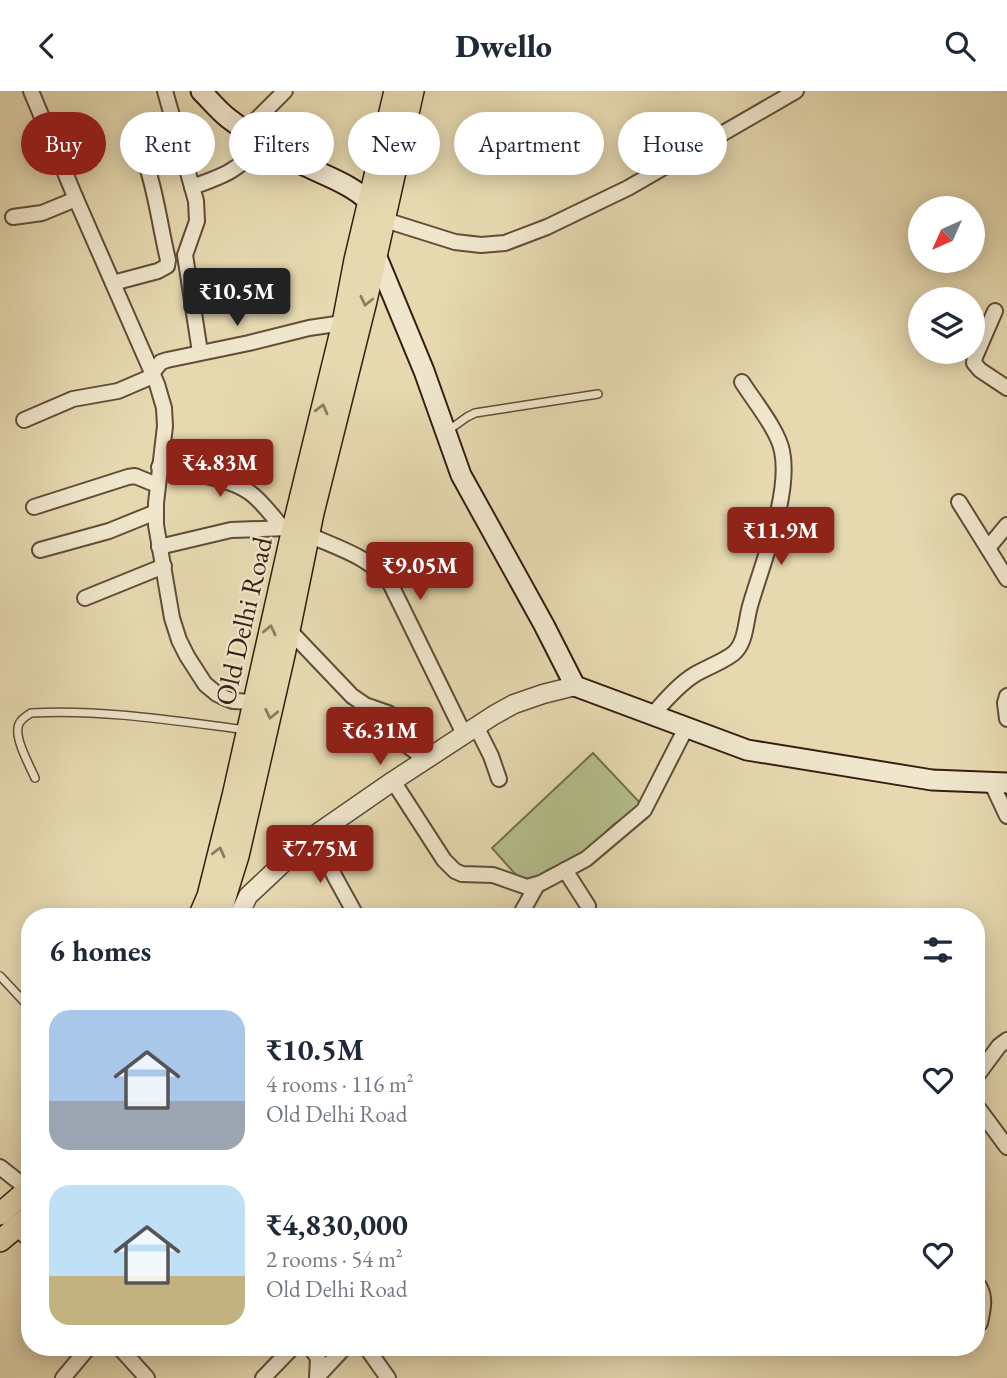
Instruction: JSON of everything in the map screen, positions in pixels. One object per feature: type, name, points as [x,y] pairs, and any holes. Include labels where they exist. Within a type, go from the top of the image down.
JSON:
[{"type":"main road","points":[[201,91],[229,118]]},
{"type":"main road","name":"Old Delhi Road","points":[[222,908],[238,856],[289,630],[295,530],[367,252],[369,200],[395,91]]},
{"type":"main road","name":"Old Delhi Road","points":[[203,908],[248,730],[342,323],[367,252],[385,220],[413,91]]},
{"type":"main road","points":[[327,175],[369,200],[385,220]]},
{"type":"main road","points":[[367,252],[424,371],[461,475],[575,686],[747,750],[932,780],[999,782]]},
{"type":"main road","points":[[15,1228],[21,1211]]},
{"type":"street","points":[[32,91],[153,375],[164,408],[165,426],[156,512],[159,547],[172,618],[179,640],[194,669],[217,694],[233,701],[254,702]]},
{"type":"street","points":[[165,91],[171,112]]},
{"type":"street","points":[[264,112],[285,91]]},
{"type":"street","points":[[385,220],[455,242],[481,245],[505,243],[547,227],[628,188],[796,91]]},
{"type":"street","points":[[192,187],[229,173]]},
{"type":"street","points":[[113,283],[167,266],[168,260],[149,175]]},
{"type":"street","points":[[189,175],[197,209],[197,221],[185,255],[200,352]]},
{"type":"street","points":[[13,217],[42,213],[76,199]]},
{"type":"street","points":[[995,311],[974,363],[1007,388]]},
{"type":"street","points":[[24,419],[73,399],[118,391],[153,375],[161,362],[167,360],[342,323]]},
{"type":"street","points":[[652,715],[687,680],[736,652],[743,638],[765,558],[781,498],[783,457],[777,436],[742,382]]},
{"type":"street","points":[[159,467],[195,473],[238,486],[295,530],[369,563],[385,576],[431,664],[470,730],[491,756],[499,779]]},
{"type":"street","points":[[34,507],[128,477],[157,485]]},
{"type":"street","points":[[959,502],[1007,579]]},
{"type":"street","points":[[40,549],[109,531],[156,512]]},
{"type":"street","points":[[988,548],[1007,525]]},
{"type":"street","points":[[159,547],[231,530],[295,530]]},
{"type":"street","points":[[85,598],[164,566]]},
{"type":"street","points":[[289,630],[352,697],[393,716],[397,720],[405,744],[426,759]]},
{"type":"street","points":[[242,908],[255,888],[315,835],[393,781],[514,704],[575,686]]},
{"type":"street","points":[[1007,696],[1007,719]]},
{"type":"street","points":[[393,781],[449,867],[462,874],[493,875],[523,886],[537,885],[598,851],[644,810],[687,728]]},
{"type":"street","points":[[999,782],[1007,815]]},
{"type":"street","points":[[315,835],[352,908]]},
{"type":"street","points":[[565,870],[588,908]]},
{"type":"street","points":[[524,908],[537,885]]},
{"type":"street","points":[[985,1065],[1007,1040]]},
{"type":"street","points":[[985,1117],[1007,1147]]},
{"type":"street","points":[[0,1167],[21,1182]]},
{"type":"street","points":[[63,1378],[81,1356]]},
{"type":"street","points":[[128,1356],[147,1378]]},
{"type":"street","points":[[262,1378],[284,1356]]},
{"type":"street","points":[[317,1356],[317,1378]]},
{"type":"street","points":[[317,1378],[337,1356]]},
{"type":"street","points":[[372,1356],[388,1378]]},
{"type":"lane","points":[[446,432],[475,413],[598,394]]},
{"type":"lane","points":[[36,778],[18,736],[19,722],[31,713],[105,714],[248,730]]},
{"type":"lane","points":[[0,976],[21,998]]},
{"type":"green space","points":[[593,753],[643,806],[614,824],[585,853],[548,870],[525,885],[492,848]]}]
